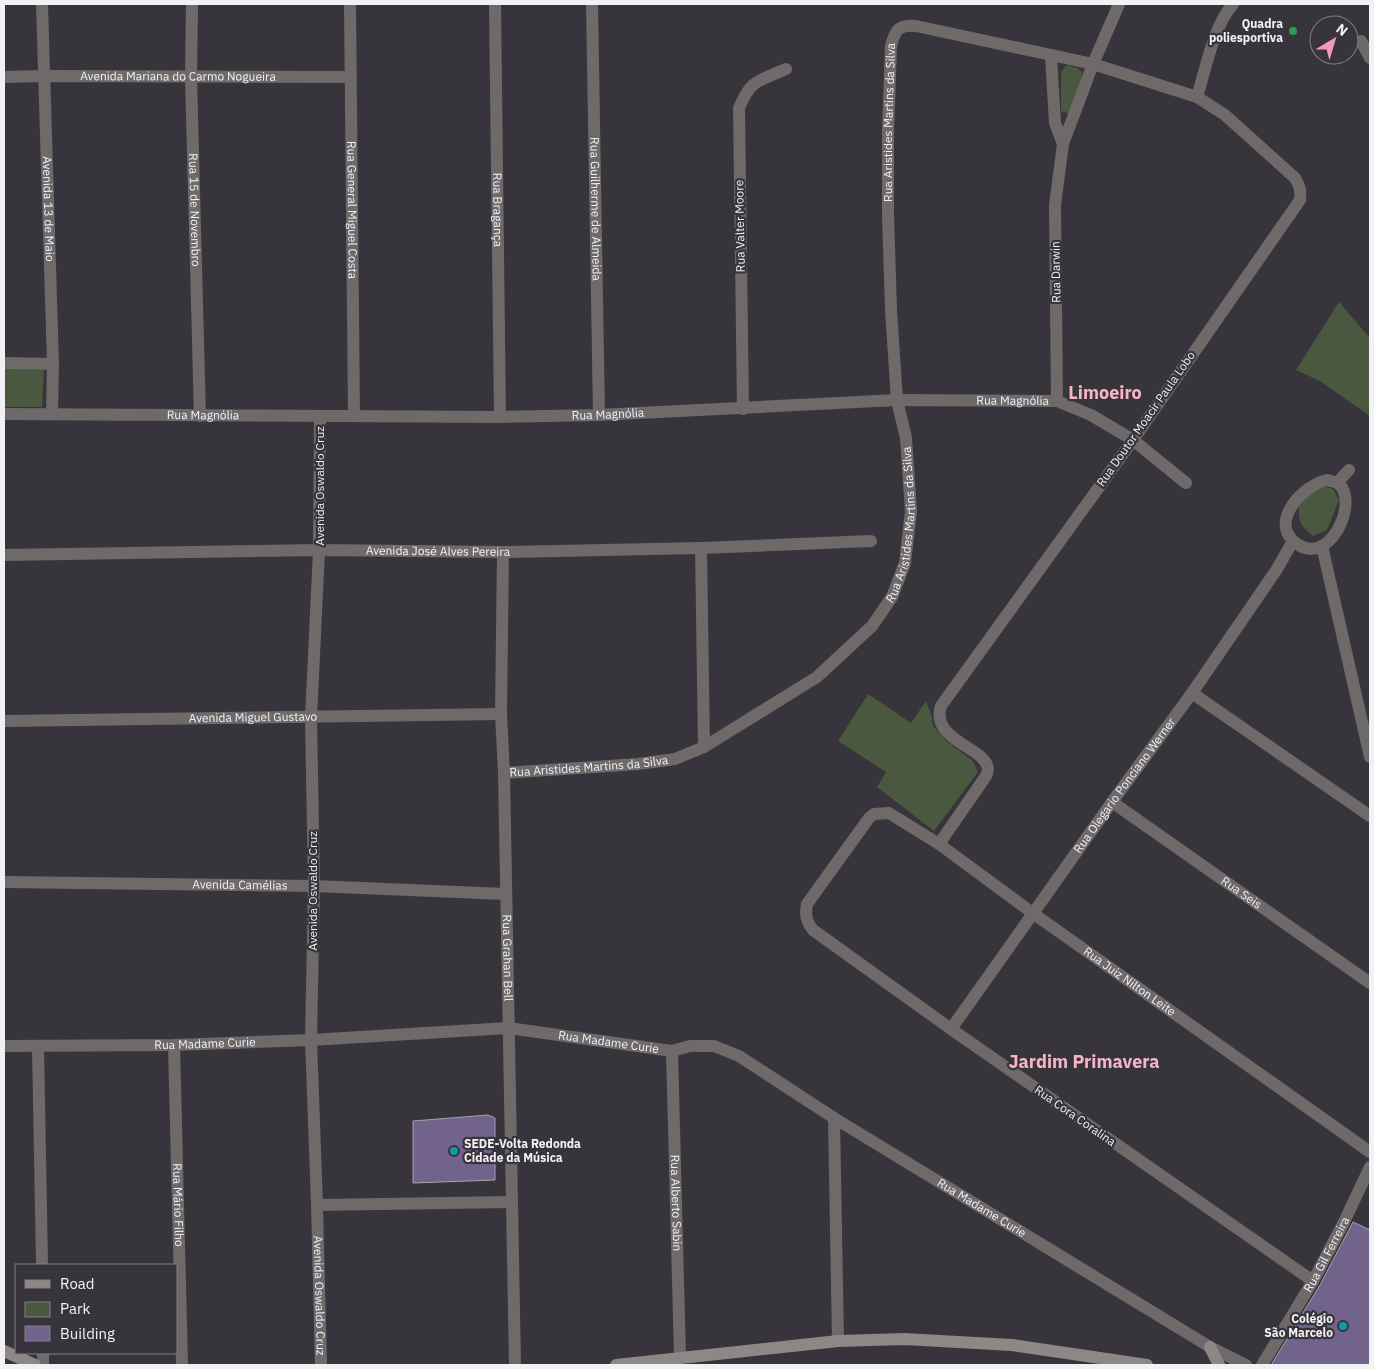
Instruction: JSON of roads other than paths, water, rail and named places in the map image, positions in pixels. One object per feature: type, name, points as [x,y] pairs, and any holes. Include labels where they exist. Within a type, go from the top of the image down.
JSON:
[{"type":"main road","points":[[616,1365],[838,1341],[904,1338],[1012,1345],[1146,1365]]},
{"type":"main road","points":[[1210,1347],[1219,1365]]},
{"type":"main road","points":[[4,1351],[35,1365]]},
{"type":"street","name":"Avenida 13 de Maio","points":[[42,4],[53,364],[52,413]]},
{"type":"street","name":"Rua 15 de Novembro","points":[[192,4],[191,77],[200,416]]},
{"type":"street","name":"Rua General Miguel Costa","points":[[350,4],[354,416]]},
{"type":"street","name":"Rua Bragança","points":[[495,4],[500,418]]},
{"type":"street","name":"Rua Guilherme de Almeida","points":[[592,4],[599,415]]},
{"type":"street","name":"Rua Darwin","points":[[1057,401],[1055,205],[1063,144],[1093,64],[1119,4]]},
{"type":"street","points":[[1197,97],[1218,30],[1233,4]]},
{"type":"street","name":"Rua Aristides Martins da Silva","points":[[504,774],[638,764],[675,759],[704,747],[817,677],[872,626],[892,597],[905,563],[911,511],[906,438],[897,400],[891,310],[888,122],[891,46],[894,35],[899,28],[905,25],[916,26],[1093,64]]},
{"type":"street","points":[[1361,41],[1370,58]]},
{"type":"street","name":"Rua Darwin","points":[[1051,56],[1055,123],[1063,144]]},
{"type":"street","name":"Rua Doutor Moacir Paula Lobo","points":[[939,844],[986,776],[988,768],[984,761],[945,731],[940,722],[939,712],[941,706],[1132,440],[1300,200],[1300,186],[1295,178],[1225,115],[1197,97],[1093,64]]},
{"type":"street","name":"Rua Valter Moore","points":[[743,409],[739,108],[745,93],[753,83],[786,69]]},
{"type":"street","name":"Avenida Mariana do Carmo Nogueira","points":[[4,77],[351,77]]},
{"type":"street","points":[[4,363],[53,364]]},
{"type":"street","name":"Rua Magnólia","points":[[4,414],[500,418],[743,409],[897,400],[1057,401],[1091,415],[1132,440],[1186,483]]},
{"type":"street","name":"Avenida Oswaldo Cruz","points":[[320,416],[319,550],[311,718],[314,886],[311,1040],[321,1365]]},
{"type":"street","points":[[1337,483],[1349,470]]},
{"type":"street","points":[[1327,480],[1337,483],[1346,498],[1343,516],[1335,535],[1322,546],[1306,548],[1293,541],[1285,525],[1286,516],[1290,508],[1318,482],[1327,480]]},
{"type":"street","name":"Avenida José Alves Pereira","points":[[4,555],[319,550],[503,552],[702,548],[871,540]]},
{"type":"street","name":"Rua Olegario Ponciano Werner","points":[[951,1029],[1192,693],[1277,569],[1293,541]]},
{"type":"street","points":[[1322,546],[1370,757]]},
{"type":"street","points":[[702,548],[704,747]]},
{"type":"street","name":"Rua Grahan Bell","points":[[503,552],[501,714],[504,774],[515,1365]]},
{"type":"street","points":[[1192,693],[1370,816]]},
{"type":"street","name":"Avenida Miguel Gustavo","points":[[4,721],[501,714]]},
{"type":"street","name":"Rua Seis","points":[[1112,802],[1370,983]]},
{"type":"street","name":"Rua Juiz Nilton Leite","points":[[807,904],[869,818],[874,814],[889,813],[939,844],[1034,914],[1370,1152]]},
{"type":"street","name":"Avenida Camélias","points":[[4,882],[314,886],[506,894]]},
{"type":"street","name":"Rua Cora Coralina","points":[[807,904],[805,913],[808,923],[813,930],[951,1029],[1312,1281]]},
{"type":"street","name":"Rua Madame Curie","points":[[4,1046],[311,1040],[508,1028],[672,1051],[690,1046],[714,1046],[739,1056],[834,1118],[1210,1347],[1246,1365]]},
{"type":"street","name":"Rua Mário Filho","points":[[174,1044],[182,1365]]},
{"type":"street","points":[[38,1046],[42,1264]]},
{"type":"street","name":"Rua Alberto Sabin","points":[[672,1051],[680,1357]]},
{"type":"street","points":[[834,1118],[838,1341]]},
{"type":"street","name":"Rua Gil Ferreira","points":[[1262,1365],[1312,1281],[1344,1222],[1370,1167]]},
{"type":"street","points":[[317,1205],[512,1202]]},
{"type":"place","name":"Quadra poliesportiva","points":[[1293,31]]},
{"type":"place","name":"SEDE-Volta Redonda Cidade da Música","points":[[454,1151]]},
{"type":"place","name":"Colégio São Marcelo","points":[[1343,1326]]},
{"type":"district","name":"Limoeiro","points":[[1105,393]]},
{"type":"district","name":"Jardim Primavera","points":[[1084,1062]]}]
